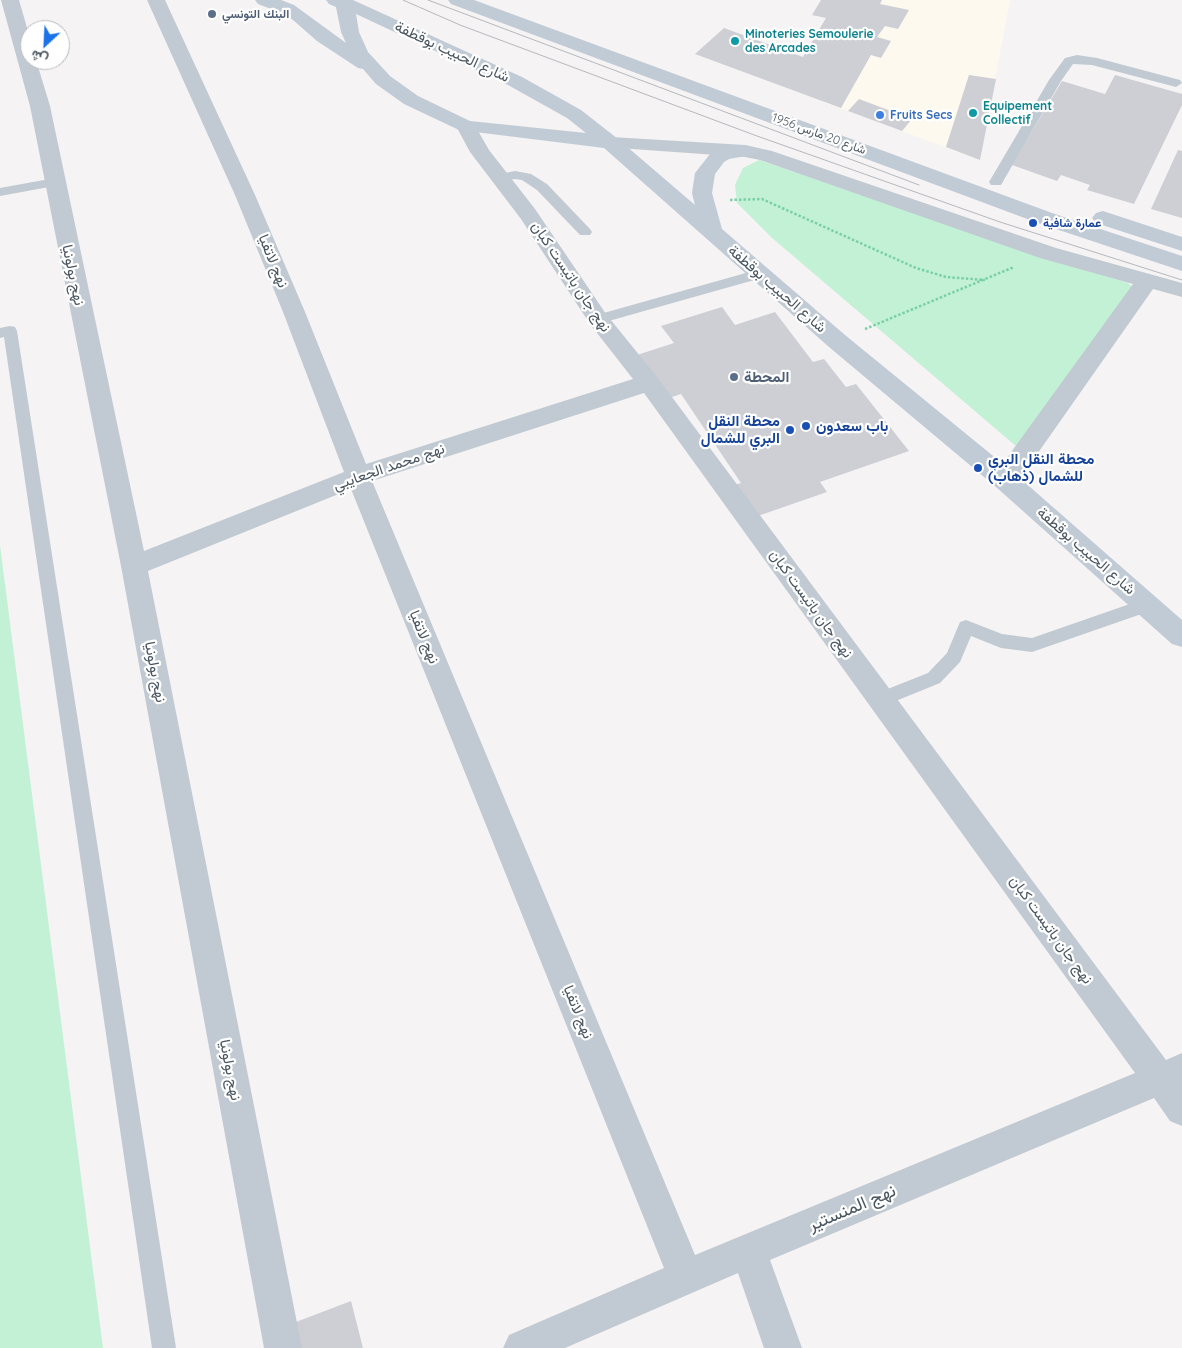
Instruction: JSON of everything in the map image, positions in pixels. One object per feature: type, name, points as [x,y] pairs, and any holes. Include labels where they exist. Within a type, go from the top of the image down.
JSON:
[{"type":"main road","points":[[264,0],[299,16],[324,37],[370,67],[396,90],[411,100],[466,126],[611,143]]},
{"type":"main road","name":"شارع 20 مارس 1956","points":[[457,0],[1045,218],[1182,264]]},
{"type":"main road","name":"شارع 20 مارس 1956","points":[[498,0],[996,182],[1182,244]]},
{"type":"main road","points":[[342,1],[353,41],[370,67]]},
{"type":"main road","name":"شارع الحبيب بوقطفة","points":[[342,1],[515,81],[559,104],[611,143],[837,341],[1005,480],[1182,636]]},
{"type":"main road","points":[[515,81],[529,90],[538,101],[537,120],[529,132]]},
{"type":"main road","points":[[529,132],[573,140],[599,150],[696,227],[731,249]]},
{"type":"main road","points":[[712,232],[704,203],[702,182],[709,167],[724,154],[745,151]]},
{"type":"main road","points":[[1160,237],[1182,235]]},
{"type":"street","name":"نهج بولونيا","points":[[10,0],[8,30],[40,106],[134,566],[282,1348]]},
{"type":"street","name":"نهج لاتفيا","points":[[156,0],[245,195],[294,312],[358,476],[686,1277]]},
{"type":"street","name":"نهج جان باتيست كبان","points":[[466,126],[480,152],[528,214],[598,319],[649,383],[880,699],[1172,1074],[1182,1109]]},
{"type":"street","points":[[611,143],[745,151],[764,155],[796,164],[892,200],[1048,253],[1182,290]]},
{"type":"street","points":[[1005,480],[1147,281]]},
{"type":"street","name":"نهج محمد الجعايبي","points":[[134,566],[358,476],[649,383]]},
{"type":"street","name":"نهج المنستير","points":[[522,1348],[686,1277],[1172,1074]]},
{"type":"street","points":[[748,1252],[783,1348]]},
{"type":"lane","points":[[996,182],[1055,80],[1069,60],[1093,61],[1176,83]]},
{"type":"lane","points":[[500,178],[515,175],[526,178],[542,187],[584,232]]},
{"type":"lane","points":[[0,192],[55,182]]},
{"type":"lane","points":[[598,319],[760,274]]},
{"type":"lane","points":[[0,333],[10,332],[164,1348]]},
{"type":"lane","points":[[880,699],[934,678],[954,657],[966,626],[1001,641],[1032,645],[1147,605]]},
{"type":"path","points":[[704,203],[750,198],[762,199],[916,268],[946,277],[985,280]]},
{"type":"path","points":[[837,341],[1048,253]]},
{"type":"shaded area","points":[[882,0],[1010,0],[980,160],[823,102]]},
{"type":"green space","points":[[759,160],[991,239],[1128,283],[1139,293],[1017,447],[771,237],[737,203],[735,185],[743,168]]},
{"type":"green space","points":[[0,545],[103,1348],[0,1348]]},
{"type":"building","name":"Minoteries Semoulerie des Arcades","points":[[821,0],[882,0],[880,4],[909,10],[898,29],[885,26],[877,37],[891,41],[881,58],[871,55],[841,108],[695,54],[724,28],[803,57],[826,18],[812,15]]},
{"type":"building","name":"Equipement Collectif","points":[[969,75],[996,79],[980,160],[946,147]]},
{"type":"building","points":[[1115,75],[1182,94],[1182,105],[1134,204],[1087,190],[1090,185],[1061,175],[1057,181],[1012,165],[1062,81],[1105,94]]},
{"type":"building","name":"Fruits Secs","points":[[859,99],[912,119],[902,131],[848,111]]},
{"type":"building","points":[[1178,150],[1182,151],[1182,218],[1151,209]]},
{"type":"building","points":[[722,307],[735,325],[775,312],[813,362],[824,359],[846,387],[856,384],[909,451],[820,482],[827,492],[755,517],[734,485],[741,483],[681,394],[669,398],[637,355],[674,343],[661,326]]},
{"type":"building","points":[[351,1301],[363,1348],[301,1348],[296,1322]]},
{"type":"tram line","points":[[403,0],[460,25],[757,136],[1000,222],[1182,280]]},
{"type":"tram line","points":[[428,0],[919,185]]},
{"type":"place","name":"البنك التونسي","points":[[212,14]]},
{"type":"place","name":"Minoteries Semoulerie des Arcades","points":[[735,41]]},
{"type":"place","name":"Equipement Collectif","points":[[973,113]]},
{"type":"place","name":"Fruits Secs","points":[[880,115]]},
{"type":"place","name":"عمارة شافية","points":[[1033,223]]},
{"type":"place","name":"المحطة","points":[[734,377]]},
{"type":"place","name":"باب سعدون","points":[[806,426]]},
{"type":"place","name":"محطة النقل البري للشمال","points":[[790,430]]},
{"type":"place","name":"محطة النقل البري للشمال (ذهاب)","points":[[978,468]]}]
